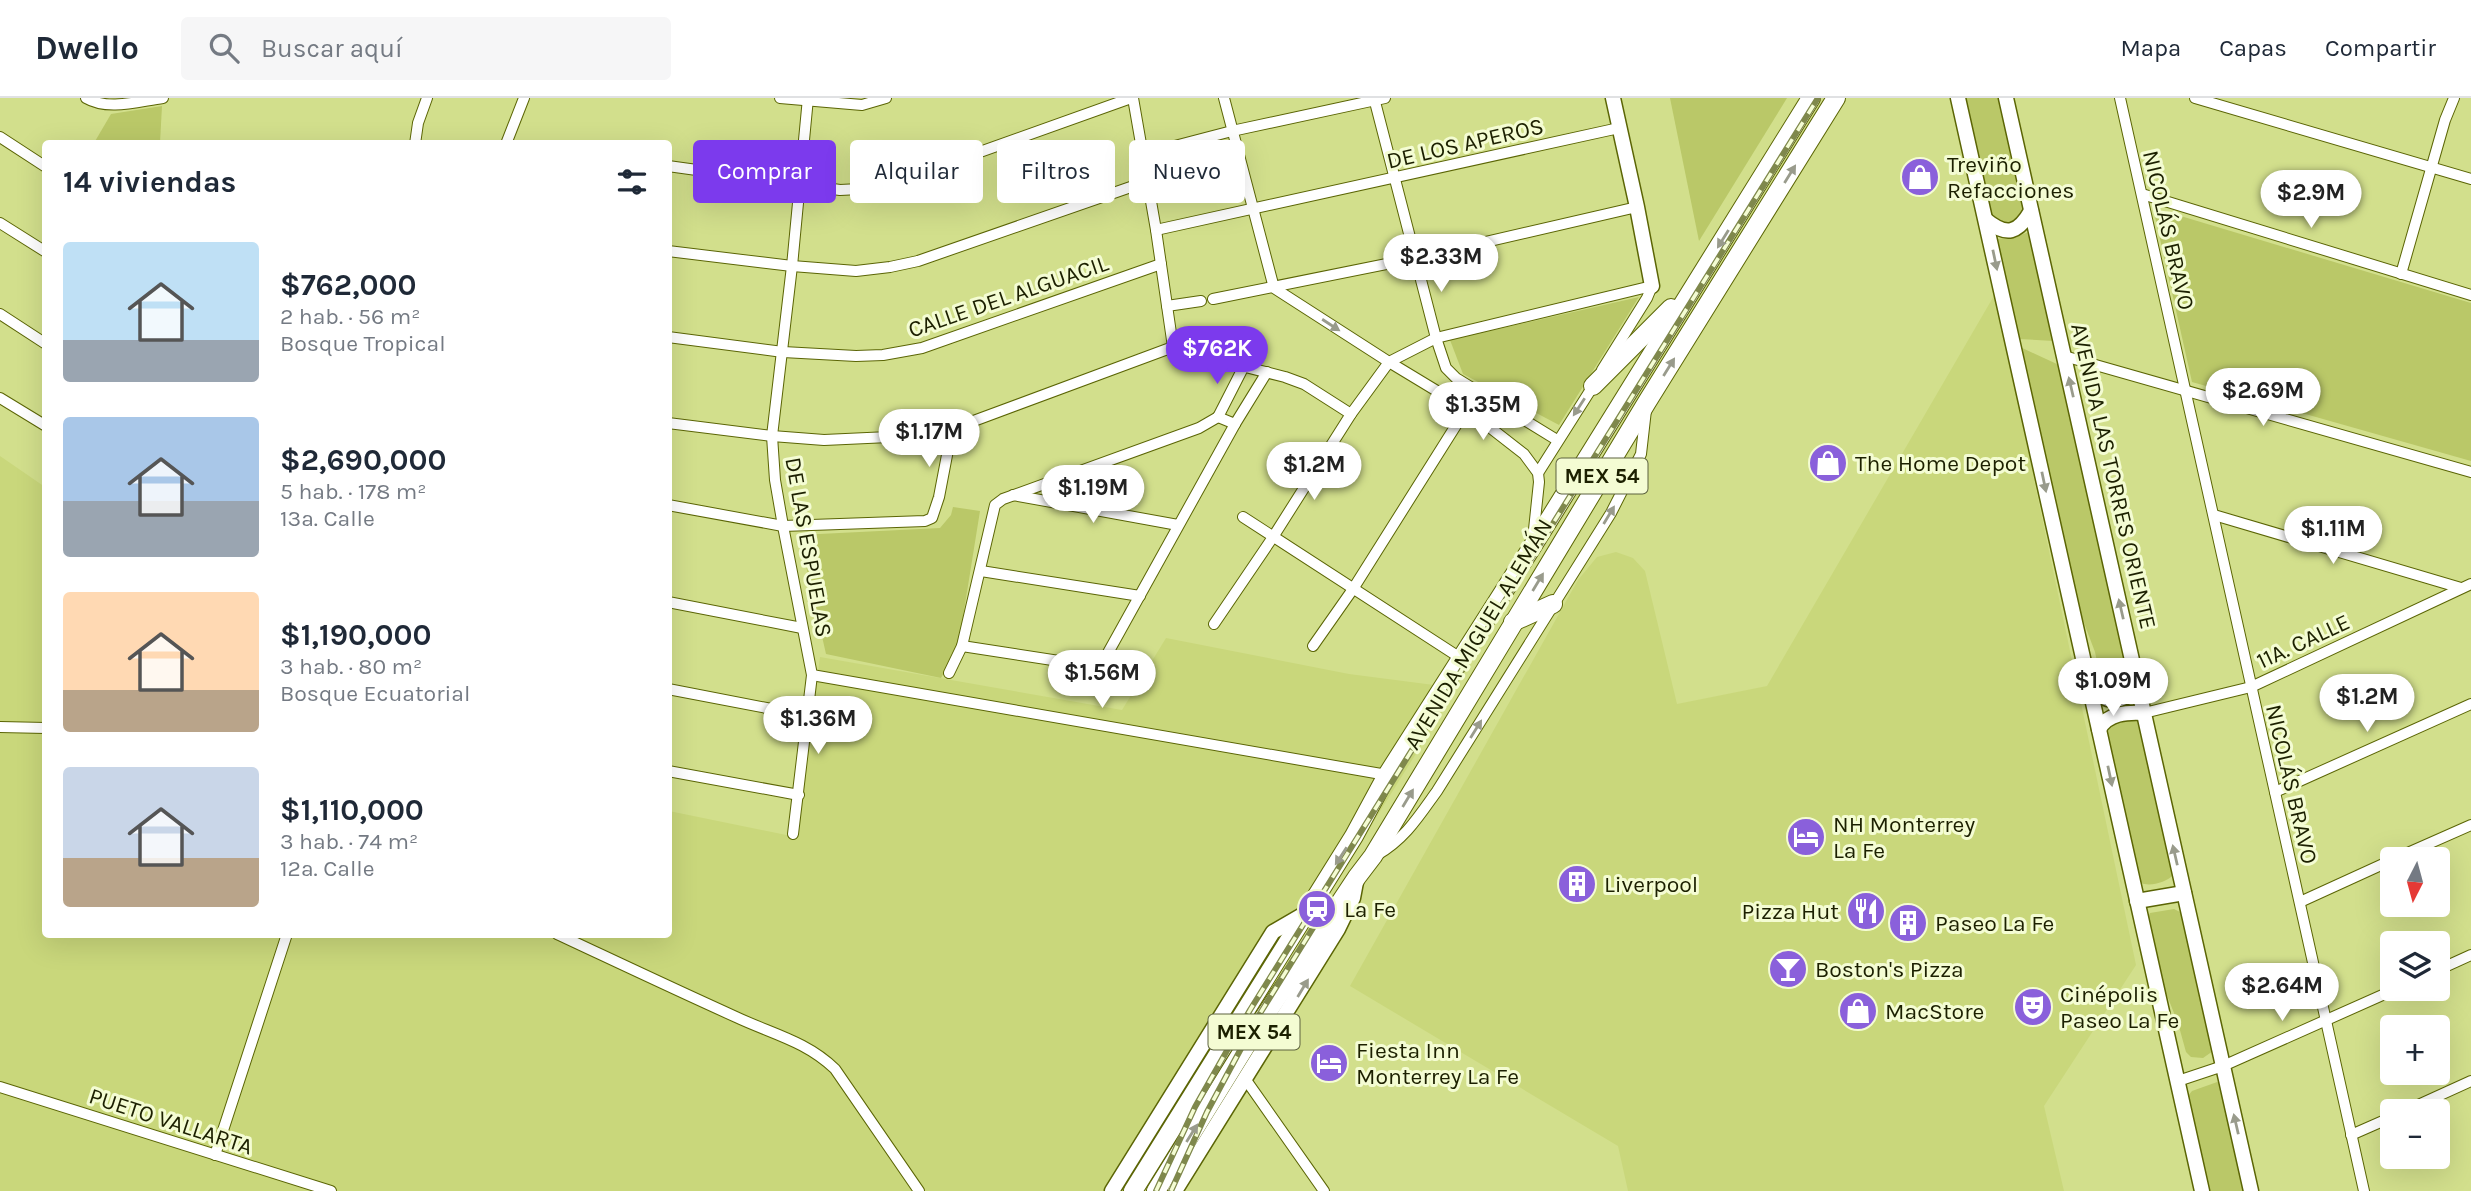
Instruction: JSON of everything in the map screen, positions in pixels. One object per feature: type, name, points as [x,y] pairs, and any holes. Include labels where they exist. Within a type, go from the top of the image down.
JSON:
[{"type":"highway","name":"AVENIDA MIGUEL ALEMÁN","points":[[1134,1190],[1354,836],[1387,775],[1811,98]]},
{"type":"highway","name":"AVENIDA MIGUEL ALEMÁN","points":[[1156,1191],[1257,1028],[1373,856],[1647,402],[1836,98]]},
{"type":"highway","points":[[1593,386],[1691,288]]},
{"type":"highway","points":[[1513,622],[1553,604]]},
{"type":"street","points":[[86,98],[100,104],[163,98]]},
{"type":"street","points":[[416,140],[418,122],[427,98]]},
{"type":"street","points":[[507,140],[524,98]]},
{"type":"street","points":[[780,98],[862,105],[886,98]]},
{"type":"street","points":[[836,190],[879,188],[1132,98],[1141,140]]},
{"type":"street","points":[[1224,98],[1274,288],[1465,408],[1524,454],[1538,473],[1539,482],[1532,547]]},
{"type":"street","points":[[1538,473],[1647,298],[1651,286],[1613,98]]},
{"type":"street","points":[[1958,98],[2202,1191]]},
{"type":"street","name":"AVENIDA LAS TORRES ORIENTE","points":[[2006,98],[2251,1191]]},
{"type":"street","name":"NICOLÁS BRAVO","points":[[2120,98],[2364,1191]]},
{"type":"street","points":[[2195,98],[2471,179]]},
{"type":"street","points":[[2402,274],[2445,120],[2455,98]]},
{"type":"street","points":[[1198,140],[1378,99],[1436,338],[1446,368],[1477,392],[1558,440]]},
{"type":"street","name":"DE LAS ESPUELAS","points":[[804,140],[808,100]]},
{"type":"street","name":"DE LOS APEROS","points":[[1156,230],[1619,128]]},
{"type":"street","points":[[0,137],[42,164]]},
{"type":"street","points":[[672,167],[693,170]]},
{"type":"street","points":[[672,251],[856,271],[890,267],[918,261],[1129,188]]},
{"type":"street","points":[[2141,194],[2471,295]]},
{"type":"street","name":"DE LAS ESPUELAS","points":[[793,834],[812,675],[775,480],[772,436],[797,203]]},
{"type":"street","points":[[1152,203],[1173,347]]},
{"type":"street","points":[[1213,299],[1416,258],[1637,207]]},
{"type":"street","points":[[1986,220],[1997,229],[2016,229],[2023,225],[2031,211]]},
{"type":"street","points":[[0,223],[42,249]]},
{"type":"street","name":"CALLE DEL ALGUACIL","points":[[672,338],[783,352],[883,355],[922,348],[1161,264]]},
{"type":"street","points":[[1213,624],[1389,362],[1436,338],[1651,286]]},
{"type":"street","points":[[1167,306],[1201,301]]},
{"type":"street","points":[[0,314],[42,341]]},
{"type":"street","points":[[672,424],[824,440],[889,437],[952,429],[1173,347],[1205,357]]},
{"type":"street","points":[[2064,356],[2471,472]]},
{"type":"street","points":[[1222,361],[1304,384],[1352,414]]},
{"type":"street","points":[[949,673],[962,646],[995,505],[1013,495],[1199,428],[1218,417],[1243,368]]},
{"type":"street","points":[[962,646],[1098,667],[1235,424],[1267,373]]},
{"type":"street","points":[[1313,646],[1353,589],[1477,392]]},
{"type":"street","points":[[0,398],[42,424]]},
{"type":"street","points":[[1373,856],[1394,846],[1417,820],[1611,513],[1642,454],[1647,402]]},
{"type":"street","points":[[1218,417],[1235,424]]},
{"type":"street","points":[[672,506],[783,526],[926,521],[932,518],[939,497],[952,429]]},
{"type":"street","points":[[1013,495],[1178,525]]},
{"type":"street","points":[[2214,514],[2466,586]]},
{"type":"street","points":[[1243,517],[1462,659]]},
{"type":"street","points":[[981,571],[1140,596]]},
{"type":"street","name":"11A. CALLE","points":[[2144,713],[2250,687],[2466,586]]},
{"type":"street","points":[[672,603],[802,628]]},
{"type":"street","points":[[812,675],[1387,775]]},
{"type":"street","points":[[2089,686],[2110,701],[2125,699],[2138,688]]},
{"type":"street","points":[[672,690],[808,716]]},
{"type":"street","points":[[2275,792],[2471,705]]},
{"type":"street","points":[[2099,729],[2104,721],[2117,715],[2144,713]]},
{"type":"street","points":[[0,727],[42,728]]},
{"type":"street","points":[[672,772],[799,795]]},
{"type":"street","points":[[2422,847],[2471,825]]},
{"type":"street","points":[[2300,902],[2380,866]]},
{"type":"street","points":[[1175,1191],[1338,929],[1353,898],[1357,877]]},
{"type":"street","points":[[2137,901],[2184,893]]},
{"type":"street","points":[[1112,1191],[1273,932],[1304,914]]},
{"type":"street","points":[[215,1155],[286,938]]},
{"type":"street","points":[[566,938],[739,1019],[806,1046],[820,1055],[835,1069],[919,1191]]},
{"type":"street","points":[[2450,965],[2471,955]]},
{"type":"street","points":[[2178,1081],[2223,1066],[2380,996]]},
{"type":"street","points":[[1246,1080],[1324,1191]]},
{"type":"street","points":[[2431,1099],[2471,1081]]},
{"type":"street","name":"PUETO VALLARTA","points":[[0,1087],[331,1191]]},
{"type":"street","points":[[2351,1135],[2380,1122]]},
{"type":"shaded area","points":[[1670,98],[1787,98],[1699,241]]},
{"type":"shaded area","points":[[1964,98],[2000,98],[2026,211],[2011,226],[1991,219]]},
{"type":"shaded area","points":[[162,106],[160,140],[96,140],[111,114]]},
{"type":"shaded area","points":[[2164,211],[2471,303],[2471,461],[2192,382],[2154,212]]},
{"type":"shaded area","points":[[2029,232],[2054,341],[2019,339],[1996,239]]},
{"type":"shaded area","name":"Paseo La Fe","points":[[1995,294],[2136,965],[2044,1106],[2064,1191],[1628,1191],[1618,1146],[1350,986],[1578,580],[1597,557],[1616,552],[1633,558],[1645,571],[1677,704],[1767,686]]},
{"type":"shaded area","points":[[1639,297],[1559,425],[1463,374],[1450,340]]},
{"type":"shaded area","points":[[2020,347],[2059,365],[2130,680],[2125,688],[2111,690],[2101,681],[2095,652],[2078,607]]},
{"type":"shaded area","name":"La Fe","points":[[0,456],[42,485],[42,938],[672,938],[672,812],[796,837],[820,657],[1122,710],[1166,638],[1349,674],[1457,688],[1143,1191],[0,1191]]},
{"type":"shaded area","points":[[953,507],[980,511],[958,648],[941,678],[826,654],[799,535],[940,528],[951,515]]},
{"type":"shaded area","points":[[2134,717],[2140,725],[2173,875],[2153,884],[2141,883],[2106,731],[2107,722]]},
{"type":"shaded area","points":[[2174,909],[2180,912],[2183,918],[2213,1051],[2203,1058],[2191,1057],[2186,1052],[2164,988],[2148,917],[2150,913]]},
{"type":"shaded area","points":[[2220,1081],[2245,1191],[2209,1191],[2188,1096],[2192,1091]]},
{"type":"railway","points":[[1156,1191],[1195,1107],[1250,1010],[1818,98]]},
{"type":"railway","points":[[1171,1191],[1207,1112],[1259,1015],[1321,915]]},
{"type":"place","name":"Treviño Refacciones","points":[[1920,177]]},
{"type":"place","name":"The Home Depot","points":[[1828,463]]},
{"type":"place","name":"NH Monterrey La Fe","points":[[1806,837]]},
{"type":"place","name":"Liverpool","points":[[1577,884]]},
{"type":"place","name":"La Fe","points":[[1317,909]]},
{"type":"place","name":"Pizza Hut","points":[[1866,911]]},
{"type":"place","name":"Paseo La Fe","points":[[1908,923]]},
{"type":"place","name":"Boston's Pizza","points":[[1788,969]]},
{"type":"place","name":"Cinépolis Paseo La Fe","points":[[2033,1007]]},
{"type":"place","name":"MacStore","points":[[1858,1011]]},
{"type":"place","name":"Fiesta Inn Monterrey La Fe","points":[[1329,1063]]}]
